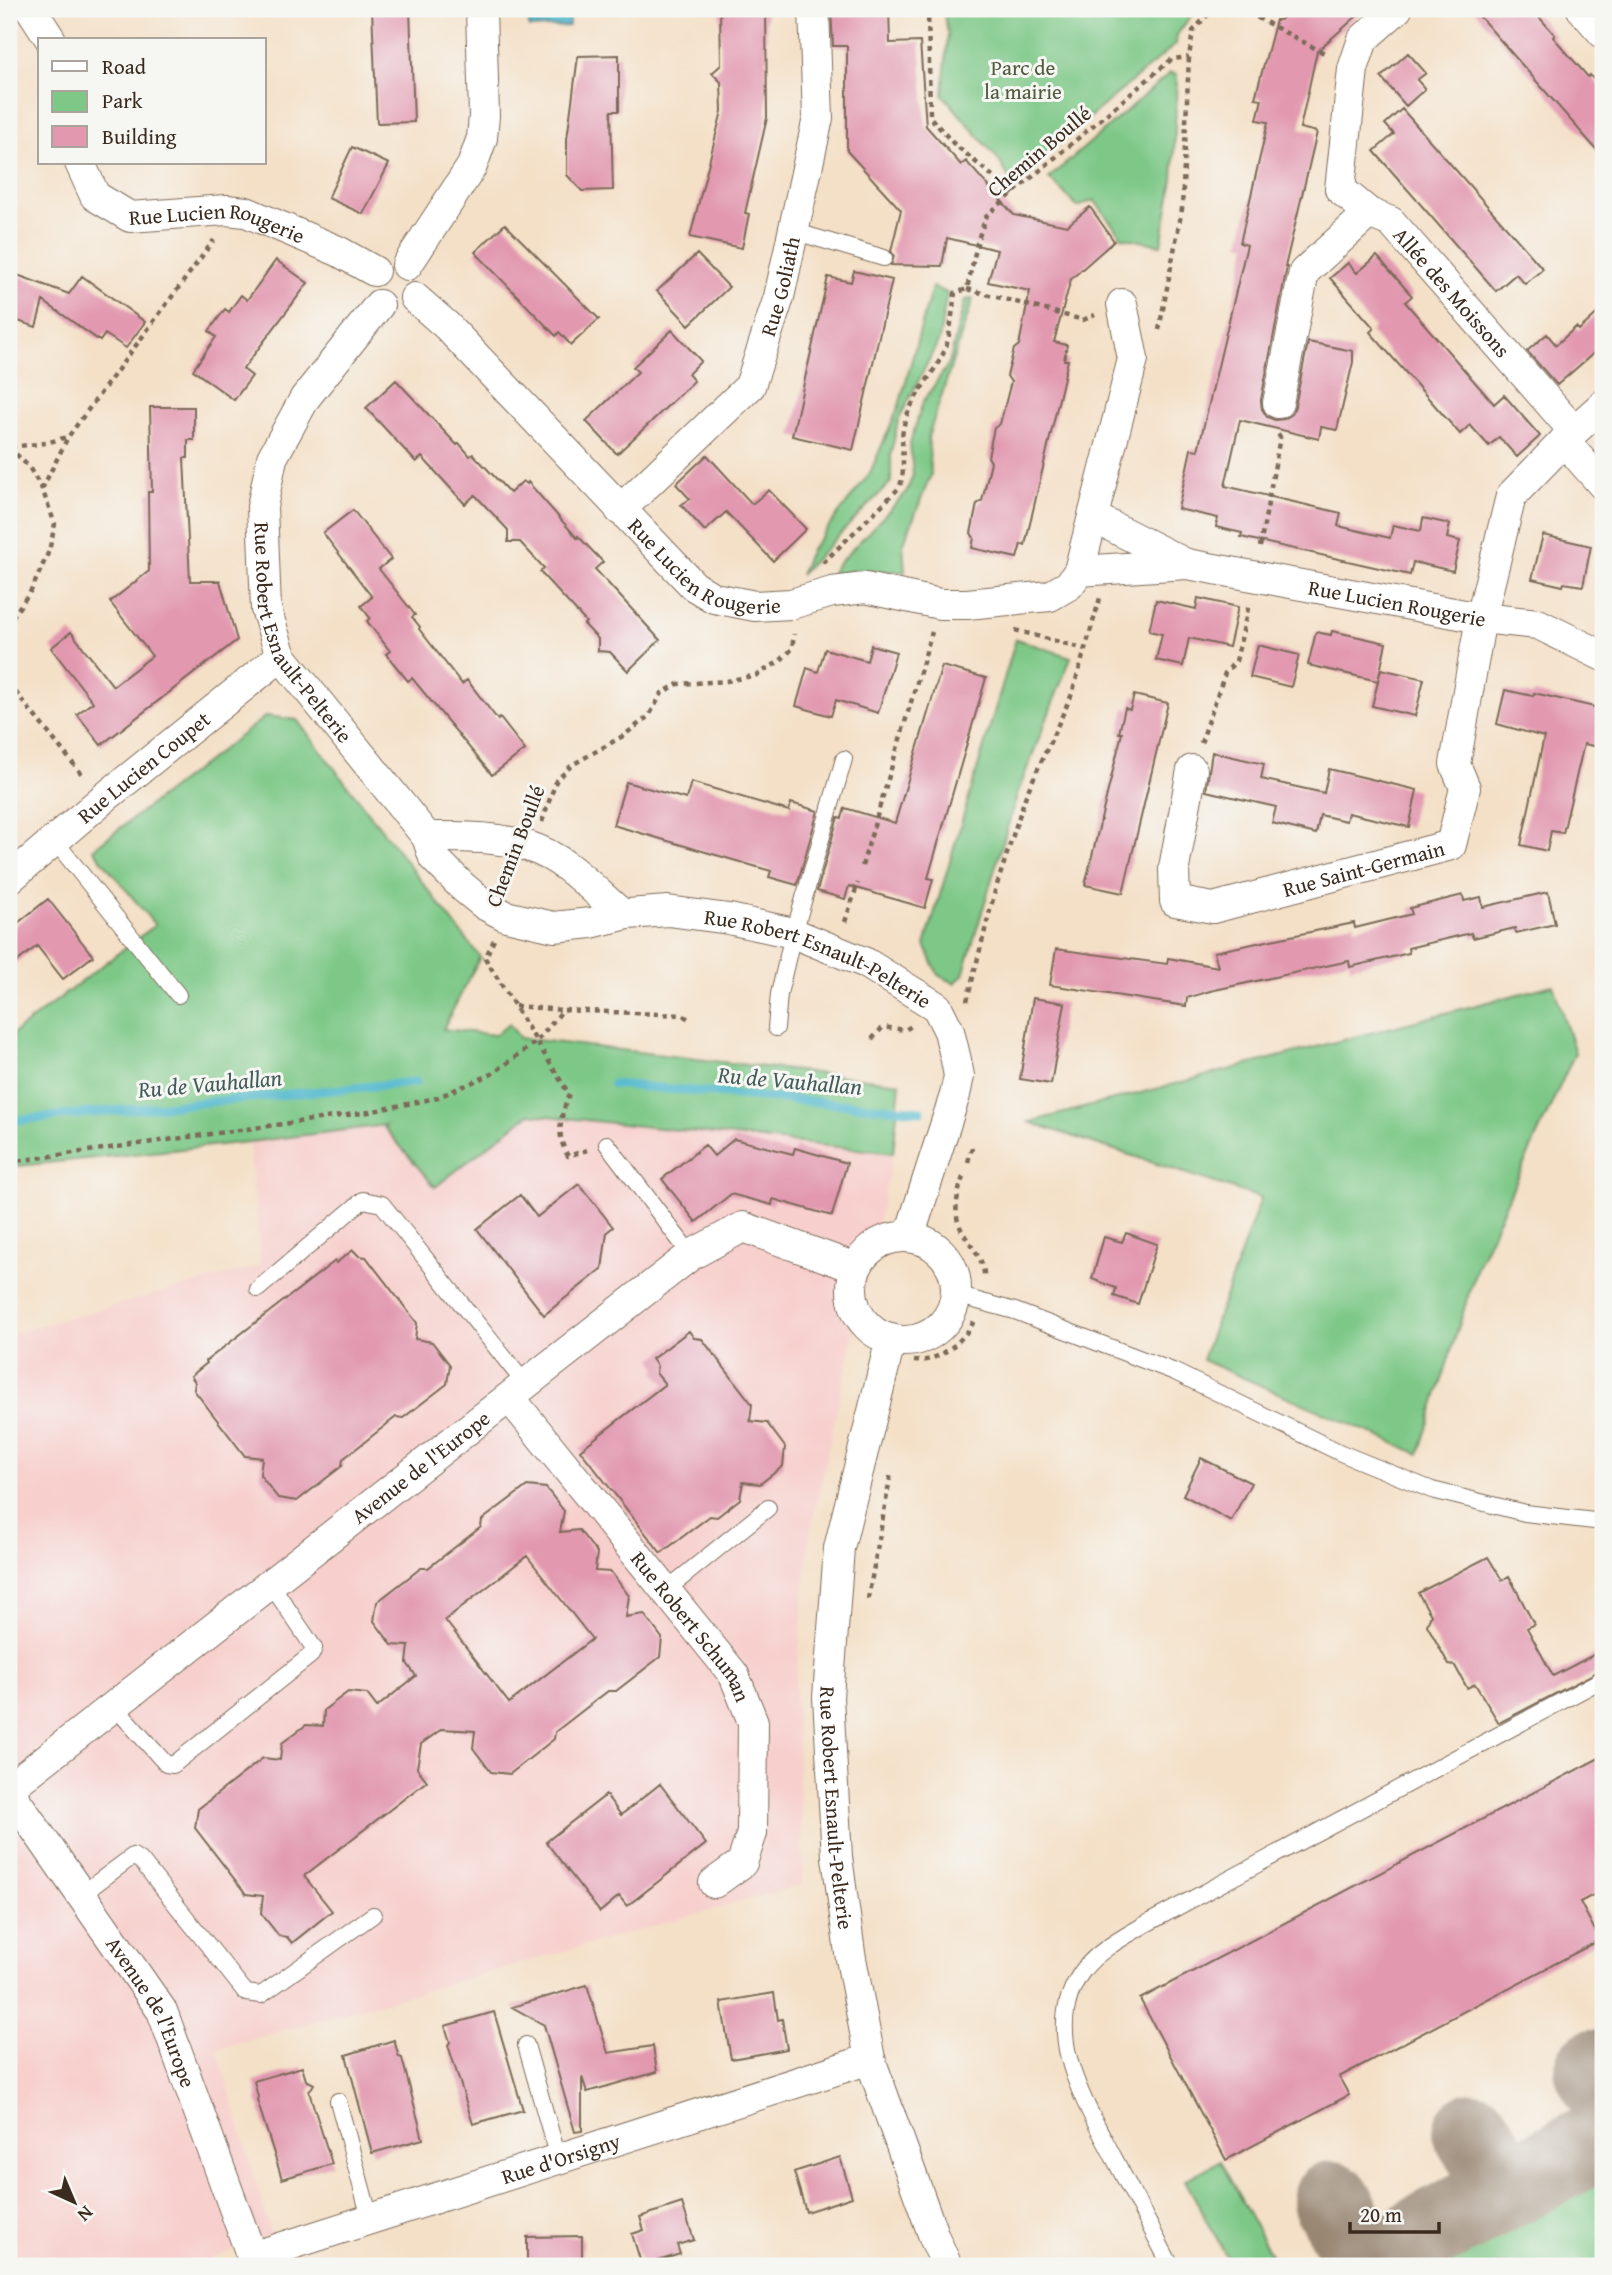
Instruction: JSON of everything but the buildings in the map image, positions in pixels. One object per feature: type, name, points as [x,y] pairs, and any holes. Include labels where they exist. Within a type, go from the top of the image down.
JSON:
[{"type":"street","points":[[31,9],[50,38]]},
{"type":"street","points":[[407,265],[472,166],[482,138],[484,116],[481,9]]},
{"type":"street","name":"Rue Goliath","points":[[620,510],[750,386],[788,262],[818,118],[814,9]]},
{"type":"street","name":"Allée des Moissons","points":[[1397,9],[1363,39],[1353,69],[1340,188],[1369,213],[1391,222],[1569,436],[1603,485]]},
{"type":"street","points":[[1582,9],[1603,33]]},
{"type":"street","name":"Rue Lucien Rougerie","points":[[80,164],[95,196],[130,217],[226,210],[246,212],[338,251],[374,271]]},
{"type":"street","points":[[1278,403],[1304,272],[1369,213]]},
{"type":"street","points":[[394,260],[407,265],[417,276],[419,286],[415,298],[403,309],[394,311],[379,305],[370,295],[369,285],[374,271],[384,262],[394,260]]},
{"type":"street","name":"Rue Lucien Rougerie","points":[[415,298],[447,326],[694,586],[713,598],[755,606],[790,604],[832,592],[865,588],[940,604],[1050,596],[1069,585],[1079,571],[1187,564],[1481,618],[1538,624],[1603,656]]},
{"type":"street","points":[[1079,571],[1133,359],[1122,304]]},
{"type":"street","name":"Rue Robert Esnault-Pelterie","points":[[379,305],[305,398],[272,458],[262,507],[264,571],[266,610],[281,656],[427,837],[435,858],[485,905],[506,916],[554,927],[591,923],[622,915],[668,911],[762,925],[793,933],[836,951],[889,976],[937,1007],[949,1031],[959,1076],[955,1096],[909,1237]]},
{"type":"street","name":"Rue Saint-Germain","points":[[1192,770],[1174,868],[1175,901],[1213,908],[1451,845],[1465,789],[1455,764],[1481,618],[1511,496],[1603,405]]},
{"type":"street","name":"Rue Lucien Rougerie","points":[[1093,517],[1187,564]]},
{"type":"street","name":"Rue Lucien Coupet","points":[[9,879],[103,799],[281,656]]},
{"type":"street","points":[[427,837],[485,837],[533,847],[565,866],[622,915]]},
{"type":"street","name":"Avenue de l'Europe","points":[[252,2257],[162,2011],[9,1790],[691,1255],[743,1227],[856,1268]]},
{"type":"street","points":[[909,1237],[925,1241],[939,1250],[953,1271],[956,1295],[951,1312],[940,1326],[926,1336],[909,1340],[891,1339],[876,1333],[864,1322],[856,1308],[852,1280],[856,1268],[869,1251],[895,1238],[909,1237]]},
{"type":"street","name":"Rue Robert Esnault-Pelterie","points":[[891,1339],[839,1548],[828,1697],[837,1857],[850,1952],[870,2059],[947,2266]]},
{"type":"street","name":"Rue Robert Schuman","points":[[518,1392],[665,1591],[734,1675],[753,1722],[752,1833],[742,1863],[714,1883]]},
{"type":"street","name":"Rue d'Orsigny","points":[[252,2257],[870,2059]]},
{"type":"lane","points":[[793,231],[884,258]]},
{"type":"lane","points":[[776,1028],[779,993],[793,933],[844,759]]},
{"type":"lane","points":[[55,841],[178,995]]},
{"type":"lane","points":[[607,1144],[691,1255]]},
{"type":"lane","points":[[258,1289],[363,1199],[382,1205],[518,1392]]},
{"type":"lane","points":[[956,1295],[1015,1311],[1175,1372],[1341,1453],[1432,1490],[1525,1513],[1603,1522]]},
{"type":"lane","points":[[665,1591],[768,1508]]},
{"type":"lane","points":[[114,1706],[166,1764],[173,1765],[311,1656],[314,1648],[270,1583]]},
{"type":"lane","points":[[1171,2266],[1074,2080],[1065,2043],[1064,2025],[1070,1995],[1084,1969],[1116,1942],[1144,1924],[1603,1679]]},
{"type":"lane","points":[[82,1894],[133,1856],[142,1862],[246,1993],[261,1995],[373,1915]]},
{"type":"lane","points":[[526,2045],[558,2158]]},
{"type":"lane","points":[[338,2101],[370,2218]]},
{"type":"path","points":[[928,9],[930,117],[953,143],[1014,194]]},
{"type":"path","points":[[1158,335],[1182,209],[1189,57],[1193,31],[1213,9]]},
{"type":"path","points":[[1252,9],[1258,18],[1353,69]]},
{"type":"path","name":"Chemin Boullé","points":[[533,847],[556,781],[572,765],[623,736],[649,716],[662,693],[678,684],[727,681],[757,675],[780,661],[792,649],[792,587],[814,572],[899,488],[903,478],[903,429],[912,400],[932,374],[945,349],[955,293],[967,289],[978,239],[987,215],[1172,59],[1189,57]]},
{"type":"path","points":[[42,489],[68,437],[222,229],[226,210]]},
{"type":"path","points":[[967,289],[1083,320],[1122,304]]},
{"type":"path","points":[[9,447],[46,443],[68,437]]},
{"type":"path","points":[[9,447],[29,467],[42,489],[55,524],[49,551],[32,589],[11,619],[9,637]]},
{"type":"path","points":[[967,1009],[982,940],[1026,795],[1072,694],[1109,569]]},
{"type":"path","points":[[862,866],[940,604]]},
{"type":"path","points":[[9,663],[13,689],[103,799]]},
{"type":"path","points":[[836,951],[858,883]]},
{"type":"path","name":"Chemin Boullé","points":[[506,916],[485,958],[514,1006]]},
{"type":"path","points":[[514,1006],[682,1015],[689,1019]]},
{"type":"path","points":[[514,1006],[569,1094],[559,1122],[561,1144],[568,1156],[607,1144]]},
{"type":"path","points":[[9,1161],[369,1112],[436,1098],[492,1073],[536,1042],[563,1010]]},
{"type":"path","points":[[966,1167],[975,1136]]},
{"type":"path","points":[[914,1371],[920,1362]]},
{"type":"path","points":[[867,1609],[893,1461]]},
{"type":"shaded area","points":[[499,1110],[893,1153],[809,1537],[795,1692],[804,1884],[217,2049],[271,2234],[195,2266],[9,2266],[9,1334],[261,1266],[249,1142]]},
{"type":"green space","name":"Parc de la mairie","points":[[943,9],[1196,9],[1177,35],[1176,44],[1012,183],[998,159],[943,95],[948,34]]},
{"type":"green space","points":[[1170,73],[1177,75],[1173,180],[1161,245],[1122,237],[1094,200],[1078,207],[1049,178]]},
{"type":"green space","points":[[932,287],[947,293],[939,340],[898,421],[891,453],[891,482],[800,575],[810,551],[870,473],[899,406]]},
{"type":"green space","points":[[973,299],[928,437],[931,474],[903,545],[905,572],[860,570],[831,575],[835,567],[906,493],[913,475],[910,443],[923,402],[949,363],[965,300]]},
{"type":"green space","points":[[1016,639],[1071,657],[1018,792],[963,975],[955,983],[938,975],[925,945]]},
{"type":"green space","points":[[266,716],[297,720],[480,957],[443,1029],[495,1035],[509,1024],[520,1038],[900,1083],[893,1153],[529,1114],[435,1187],[384,1127],[386,1125],[9,1167],[9,1037],[155,925],[93,849]]},
{"type":"green space","points":[[1553,985],[1575,1053],[1478,1264],[1419,1454],[1202,1360],[1261,1198],[1029,1122]]},
{"type":"green space","points":[[1603,2158],[1603,2266],[1426,2266],[1435,2253],[1453,2237]]},
{"type":"green space","points":[[1220,2161],[1277,2266],[1232,2266],[1185,2180]]},
{"type":"water","points":[[529,9],[569,9],[569,26],[529,28]]},
{"type":"waterway","name":"Ru de Vauhallan","points":[[9,1121],[416,1082]]},
{"type":"waterway","name":"Ru de Vauhallan","points":[[613,1084],[921,1111]]},
{"type":"taxiway","points":[[1594,2069],[1603,2087]]},
{"type":"taxiway","points":[[1473,2132],[1494,2172],[1495,2181],[1489,2197]]},
{"type":"taxiway","points":[[1397,2266],[1420,2236],[1603,2138]]},
{"type":"taxiway","points":[[1332,2201],[1356,2242],[1366,2266]]}]
